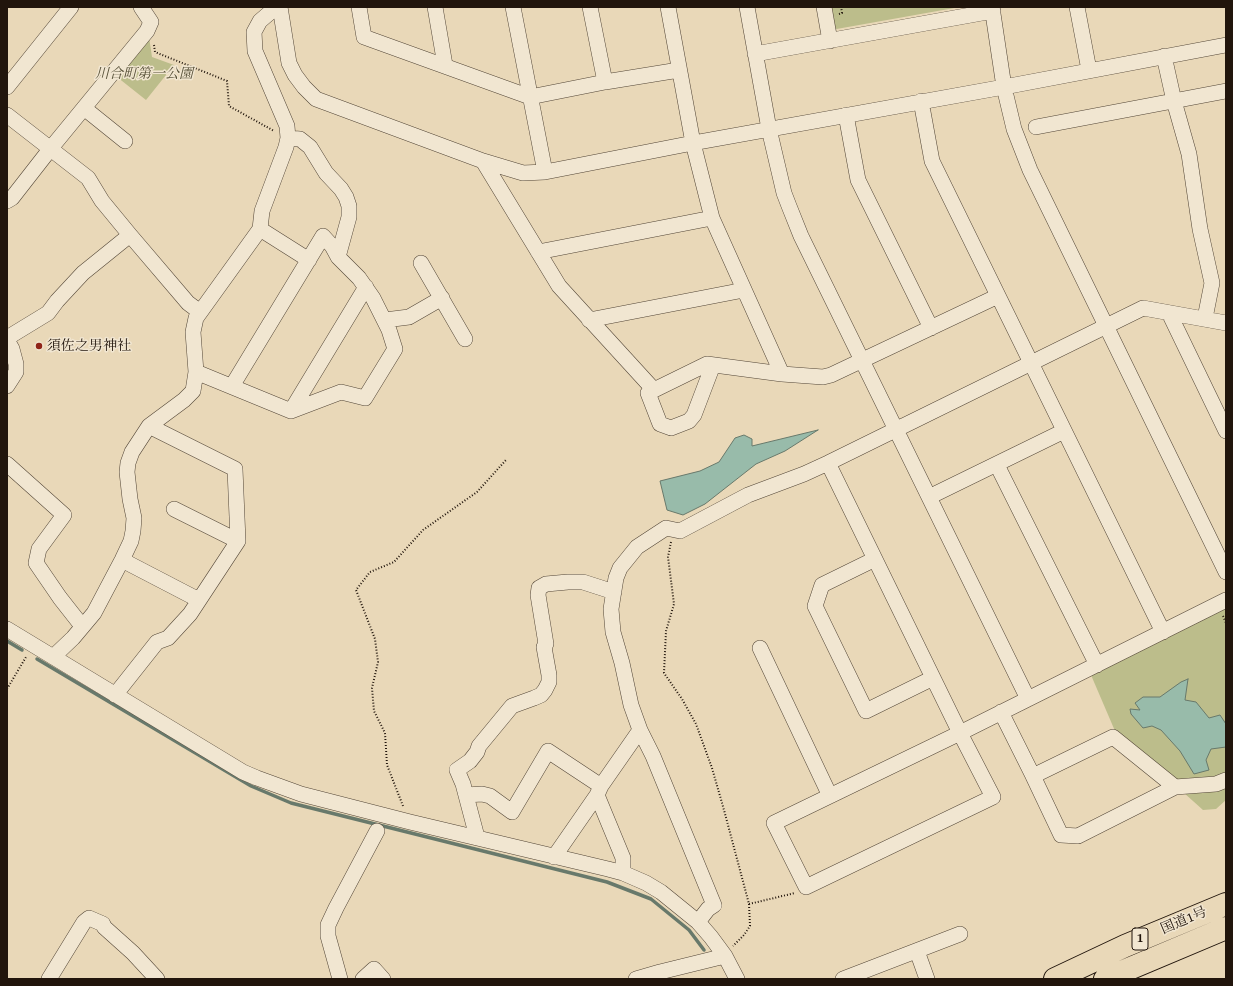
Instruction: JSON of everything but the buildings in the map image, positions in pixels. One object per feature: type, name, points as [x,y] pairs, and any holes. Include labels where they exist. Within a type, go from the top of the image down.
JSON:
[{"type":"highway","name":"国道1号","points":[[1055,979],[1125,946],[1226,904]]},
{"type":"highway","name":"国道1号","points":[[1106,979],[1226,928]]},
{"type":"street","points":[[7,87],[71,7]]},
{"type":"street","points":[[7,201],[12,198],[147,31],[151,22],[142,7]]},
{"type":"street","points":[[53,657],[73,638],[94,613],[122,560],[131,541],[134,518],[128,484],[128,463],[135,447],[149,426],[184,400],[193,391],[196,372],[193,332],[196,318],[260,230],[262,211],[288,138],[287,126],[255,51],[254,42],[254,32],[260,21],[274,10],[280,7],[290,63],[295,75],[316,99],[483,161],[523,173],[545,172],[693,143],[1226,45]]},
{"type":"street","points":[[359,7],[364,36],[530,97],[605,82],[679,70]]},
{"type":"street","points":[[435,7],[445,65]]},
{"type":"street","points":[[513,7],[545,172]]},
{"type":"street","points":[[590,7],[605,82]]},
{"type":"street","points":[[668,7],[693,143],[712,218],[782,374]]},
{"type":"street","points":[[747,7],[769,129],[788,206],[801,236],[1028,699]]},
{"type":"street","points":[[824,7],[830,41]]},
{"type":"street","points":[[1077,7],[1089,70]]},
{"type":"street","points":[[755,54],[830,41],[992,9],[1004,87],[1014,129],[1030,170],[1226,572]]},
{"type":"street","points":[[1164,56],[1174,101],[1189,154],[1200,229],[1212,283],[1205,318]]},
{"type":"street","points":[[1036,127],[1226,91]]},
{"type":"street","points":[[921,101],[932,161],[1032,362],[1064,431],[1163,632]]},
{"type":"street","points":[[84,108],[125,141]]},
{"type":"street","points":[[7,115],[88,178],[102,201],[130,235],[188,303],[200,312]]},
{"type":"street","points":[[846,115],[858,180],[931,328]]},
{"type":"street","points":[[288,138],[300,139],[310,147],[326,173],[346,197],[349,206],[349,217],[338,257]]},
{"type":"street","points":[[483,161],[559,286],[654,390]]},
{"type":"street","points":[[538,252],[712,218]]},
{"type":"street","points":[[260,230],[309,260]]},
{"type":"street","points":[[7,386],[16,372],[16,364],[7,338],[48,314],[57,301],[84,273],[130,235]]},
{"type":"street","points":[[196,372],[291,410],[341,392],[365,398],[395,349],[389,330],[366,287],[338,257],[332,246],[323,236],[232,386]]},
{"type":"street","points":[[421,263],[465,339]]},
{"type":"street","points":[[291,410],[366,287]]},
{"type":"street","points":[[589,320],[744,290]]},
{"type":"street","points":[[713,365],[694,415],[689,421],[671,428],[660,424],[648,393],[707,364],[782,374],[824,377],[862,361],[998,296]]},
{"type":"street","points":[[384,320],[409,317],[442,298]]},
{"type":"street","points":[[698,922],[708,909],[714,905],[656,763],[640,730],[631,705],[622,663],[613,632],[611,609],[620,568],[637,547],[666,528],[680,531],[748,495],[828,464],[1143,308],[1226,323]]},
{"type":"street","points":[[1169,313],[1226,431]]},
{"type":"street","points":[[115,695],[157,642],[168,638],[190,614],[238,540],[235,469],[149,426]]},
{"type":"street","points":[[929,497],[1064,431]]},
{"type":"street","points":[[7,464],[64,515],[39,549],[36,563],[60,598],[82,626]]},
{"type":"street","points":[[828,464],[960,733],[993,797],[806,887],[774,824],[960,733],[1226,600]]},
{"type":"street","points":[[997,465],[1096,665]]},
{"type":"street","points":[[174,509],[238,540]]},
{"type":"street","points":[[875,559],[822,585],[815,606],[866,711],[933,678]]},
{"type":"street","points":[[122,560],[199,600]]},
{"type":"street","points":[[477,837],[457,770],[470,762],[479,746],[512,706],[529,701],[541,695],[545,690],[549,675],[544,646],[546,644],[538,595],[539,588],[546,584],[583,582],[614,592]]},
{"type":"street","points":[[7,629],[244,772],[257,778],[300,794],[623,873],[646,883],[661,892],[698,922],[711,936],[725,956],[737,979]]},
{"type":"street","points":[[760,648],[830,796]]},
{"type":"street","points":[[1001,712],[1061,835],[1078,836],[1175,787],[1216,784],[1226,780]]},
{"type":"street","points":[[554,857],[640,730]]},
{"type":"street","points":[[1033,776],[1113,737],[1175,787]]},
{"type":"street","points":[[466,796],[482,794],[490,796],[512,812],[548,751],[599,791],[623,858],[623,873]]},
{"type":"street","points":[[340,979],[328,936],[328,925],[377,831]]},
{"type":"street","points":[[49,979],[84,922],[89,918],[103,924],[104,927],[133,953],[157,979]]},
{"type":"street","points":[[843,979],[960,934]]},
{"type":"street","points":[[917,951],[927,979]]},
{"type":"street","points":[[636,979],[725,956]]},
{"type":"street","points":[[364,979],[374,969],[383,979]]},
{"type":"path","points":[[147,31],[152,36],[155,52],[227,81],[229,106],[288,138]]},
{"type":"path","points":[[410,822],[387,765],[384,733],[374,712],[372,688],[378,662],[375,639],[356,590],[370,572],[394,562],[423,530],[477,492],[506,460]]},
{"type":"path","points":[[680,531],[672,538],[668,557],[674,604],[666,631],[664,673],[682,699],[696,724],[712,768],[749,904],[750,926],[725,956]]},
{"type":"path","points":[[7,689],[33,645]]},
{"type":"path","points":[[749,904],[800,892],[806,887]]},
{"type":"green space","points":[[828,7],[960,7],[831,30]]},
{"type":"green space","name":"川合町第一公園","points":[[149,37],[152,57],[174,65],[146,100],[117,77]]},
{"type":"green space","points":[[1225,607],[1226,800],[1216,809],[1203,810],[1115,731],[1091,675]]},
{"type":"shaded area","points":[[818,430],[785,451],[756,464],[705,504],[683,515],[667,510],[660,481],[700,471],[719,462],[735,438],[744,435],[752,439],[752,446]]},
{"type":"shaded area","points":[[1188,679],[1185,700],[1196,702],[1209,718],[1220,715],[1226,724],[1226,747],[1211,749],[1206,760],[1209,770],[1194,774],[1180,751],[1161,730],[1152,726],[1143,728],[1131,714],[1130,709],[1140,710],[1135,703],[1143,697],[1160,697],[1181,682]]},
{"type":"waterway","points":[[7,641],[22,650]]},
{"type":"waterway","points":[[37,659],[251,786],[291,803],[607,882],[651,899],[689,930],[704,950]]},
{"type":"place","name":"須佐之男神社","points":[[39,346]]}]
